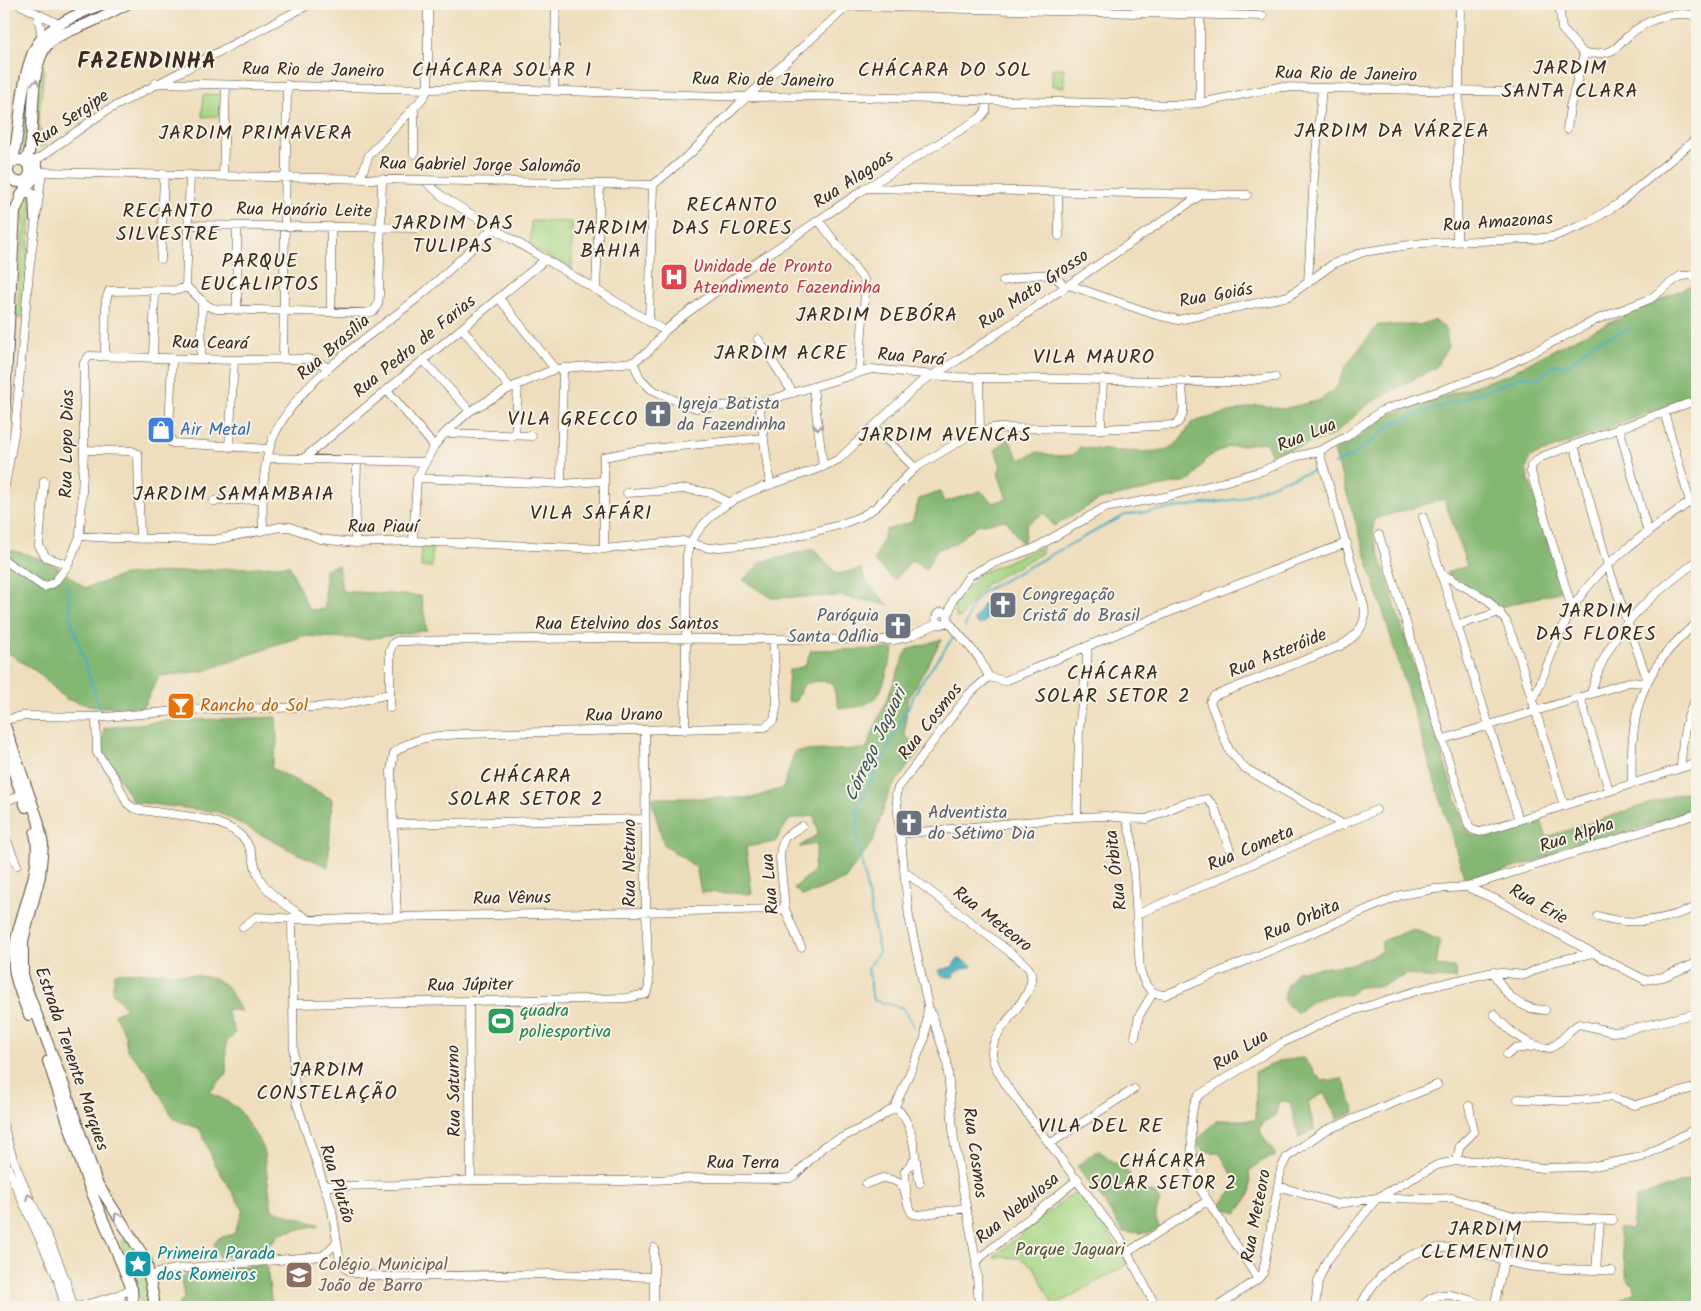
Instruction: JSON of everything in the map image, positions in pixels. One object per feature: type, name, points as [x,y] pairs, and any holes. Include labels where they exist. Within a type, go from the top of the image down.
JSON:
[{"type":"main road","points":[[7,169],[16,149],[30,62],[42,38],[61,25],[103,4]]},
{"type":"main road","points":[[35,176],[30,173],[29,162],[32,102],[43,54],[50,43],[65,33],[127,4]]},
{"type":"main road","points":[[7,169],[17,160],[29,162]]},
{"type":"main road","points":[[29,162],[35,176]]},
{"type":"main road","points":[[7,169],[18,182],[35,176]]},
{"type":"main road","points":[[4,416],[15,212],[21,195],[35,176]]},
{"type":"main road","points":[[21,195],[28,192],[34,196],[35,218]]},
{"type":"main road","name":"Estrada Tenente Marques","points":[[4,722],[38,820],[43,844],[40,876],[23,941],[21,968],[23,979],[65,1088],[97,1183],[148,1265],[154,1300],[153,1307]]},
{"type":"main road","name":"Estrada Tenente Marques","points":[[4,745],[34,831],[36,852],[33,874],[16,941],[16,980],[58,1090],[87,1181],[132,1289],[133,1307]]},
{"type":"main road","points":[[116,1249],[120,1237],[124,1236],[134,1241]]},
{"type":"street","points":[[18,4],[61,25]]},
{"type":"street","name":"Rua Sergipe","points":[[29,162],[82,126],[156,83],[310,4]]},
{"type":"street","points":[[360,178],[369,155],[414,107],[428,89],[428,4]]},
{"type":"street","points":[[554,91],[556,4]]},
{"type":"street","points":[[1200,4],[1200,103]]},
{"type":"street","points":[[1457,240],[1460,4]]},
{"type":"street","points":[[1559,4],[1562,29],[1584,54]]},
{"type":"street","points":[[649,322],[654,185],[687,157],[848,5],[1263,16]]},
{"type":"street","points":[[1584,54],[1614,50],[1640,26],[1658,18],[1683,14],[1697,16]]},
{"type":"street","points":[[38,15],[42,38]]},
{"type":"street","points":[[1567,129],[1571,103],[1584,54]]},
{"type":"street","name":"Rua Rio de Janeiro","points":[[156,83],[428,89],[472,88],[749,97],[987,100],[1166,105],[1200,103],[1268,88],[1517,92]]},
{"type":"street","points":[[223,176],[226,85]]},
{"type":"street","points":[[283,359],[287,85]]},
{"type":"street","points":[[1308,282],[1314,175],[1322,89]]},
{"type":"street","name":"Rua Alagoas","points":[[633,362],[648,351],[665,332],[748,268],[866,188],[980,118],[986,111],[987,100]]},
{"type":"street","points":[[414,107],[414,154]]},
{"type":"street","name":"Rua Amazonas","points":[[1308,282],[1332,264],[1354,254],[1401,245],[1457,240],[1552,237],[1578,227],[1618,204],[1697,138]]},
{"type":"street","points":[[161,259],[164,174]]},
{"type":"street","name":"Rua Gabriel Jorge Salomão","points":[[35,176],[164,174],[654,185]]},
{"type":"street","points":[[186,287],[190,175]]},
{"type":"street","points":[[888,175],[888,184],[891,189]]},
{"type":"street","points":[[4,491],[14,438],[35,218],[35,176]]},
{"type":"street","points":[[186,287],[214,309],[370,313],[378,304],[382,179]]},
{"type":"street","points":[[424,180],[442,196],[665,332]]},
{"type":"street","points":[[596,290],[600,184]]},
{"type":"street","points":[[866,188],[1247,196]]},
{"type":"street","points":[[1058,192],[1058,236]]},
{"type":"street","name":"Rua Mato Grosso","points":[[690,542],[709,518],[728,502],[770,485],[823,468],[839,459],[910,392],[931,376],[1065,284],[1201,195]]},
{"type":"street","points":[[818,222],[860,273],[865,284],[859,371]]},
{"type":"street","name":"Rua Honório Leite","points":[[189,225],[419,228]]},
{"type":"street","points":[[236,310],[237,226]]},
{"type":"street","points":[[331,227],[331,311]]},
{"type":"street","name":"Rua Brasília","points":[[263,529],[262,499],[267,458],[269,449],[285,417],[329,368],[421,295],[493,228]]},
{"type":"street","name":"Rua Pedro de Farias","points":[[304,459],[546,259]]},
{"type":"street","name":"Rua Goiás","points":[[1003,281],[1047,274],[1053,275],[1065,284],[1153,314],[1178,320],[1284,298],[1295,293],[1308,282]]},
{"type":"street","name":"Rua Lua","points":[[943,617],[969,576],[1035,548],[1104,508],[1190,491],[1255,473],[1294,457],[1319,451],[1341,440],[1380,411],[1494,372],[1598,319],[1650,299],[1680,276],[1697,275]]},
{"type":"street","points":[[105,355],[107,294],[113,290],[178,290],[186,287]]},
{"type":"street","points":[[153,358],[155,290]]},
{"type":"street","points":[[499,298],[559,368],[561,484]]},
{"type":"street","points":[[201,359],[202,300]]},
{"type":"street","points":[[462,328],[514,387],[515,436]]},
{"type":"street","points":[[758,339],[793,393]]},
{"type":"street","name":"Rua Ceará","points":[[89,356],[312,360],[329,368]]},
{"type":"street","name":"Rua Lopo Dias","points":[[80,536],[84,450],[84,363],[89,356]]},
{"type":"street","points":[[172,358],[169,437],[176,444],[269,449]]},
{"type":"street","points":[[229,447],[234,360]]},
{"type":"street","points":[[423,360],[470,411]]},
{"type":"street","points":[[413,541],[417,478],[424,462],[444,433],[470,411],[514,387],[559,368],[633,362]]},
{"type":"street","name":"Rua Pará","points":[[633,362],[637,374],[644,383],[683,404],[704,408],[759,403],[859,371],[872,369],[931,376],[979,378],[1236,382],[1275,377]]},
{"type":"street","points":[[979,378],[980,431],[1001,428],[1101,429],[1174,425],[1180,421],[1184,411],[1181,381]]},
{"type":"street","points":[[1101,429],[1103,379]]},
{"type":"street","points":[[813,387],[823,468]]},
{"type":"street","points":[[387,390],[434,446]]},
{"type":"street","points":[[1572,609],[1531,468],[1541,458],[1619,427],[1697,400]]},
{"type":"street","points":[[759,403],[770,485]]},
{"type":"street","points":[[1664,412],[1690,502]]},
{"type":"street","points":[[874,427],[915,468]]},
{"type":"street","points":[[1619,427],[1648,533]]},
{"type":"street","name":"Rua Piauí","points":[[80,536],[214,540],[263,529],[290,527],[320,539],[355,543],[413,541],[604,549],[657,542],[690,542],[704,548],[746,545],[792,539],[838,525],[876,507],[915,468],[980,431]]},
{"type":"street","points":[[444,433],[532,436]]},
{"type":"street","points":[[604,549],[602,481],[604,457],[640,450],[764,438]]},
{"type":"street","points":[[1574,445],[1608,566],[1628,621],[1646,681]]},
{"type":"street","points":[[84,450],[132,451],[139,456],[140,539]]},
{"type":"street","name":"Rua Asteróide","points":[[1319,451],[1366,614],[1363,625],[1355,635],[1340,646],[1214,696],[1210,702],[1229,750],[1243,767],[1344,825]]},
{"type":"street","points":[[267,458],[424,462]]},
{"type":"street","points":[[355,543],[357,461]]},
{"type":"street","points":[[417,478],[561,484],[602,481]]},
{"type":"street","points":[[44,481],[39,546],[46,557],[68,564]]},
{"type":"street","points":[[627,493],[687,489],[711,493],[728,502]]},
{"type":"street","points":[[1533,701],[1572,609],[1608,566],[1648,533],[1697,497]]},
{"type":"street","points":[[214,501],[262,499]]},
{"type":"street","points":[[1423,517],[1519,820]]},
{"type":"street","points":[[1379,535],[1471,829],[1480,832],[1697,763]]},
{"type":"street","points":[[4,560],[44,587],[54,583],[68,564],[80,536]]},
{"type":"street","points":[[685,730],[687,555],[690,542]]},
{"type":"street","name":"Rua Cosmos","points":[[905,872],[896,803],[898,788],[969,694],[989,677],[1005,681],[1197,602],[1247,579],[1346,543]]},
{"type":"street","points":[[1591,693],[1606,652],[1628,621],[1652,596],[1697,561]]},
{"type":"street","points":[[1442,574],[1488,600],[1506,621],[1518,652],[1564,806]]},
{"type":"street","points":[[1458,625],[1500,612]]},
{"type":"street","points":[[943,617],[979,658],[989,677]]},
{"type":"street","name":"Rua Etelvino dos Santos","points":[[390,708],[391,647],[398,641],[686,638],[894,640],[908,637],[943,617]]},
{"type":"street","points":[[1632,783],[1631,754],[1634,729],[1646,681],[1676,642],[1697,623]]},
{"type":"street","name":"Rua Urano","points":[[394,824],[391,771],[394,753],[402,746],[431,736],[756,729],[770,724],[776,715],[777,704],[773,639]]},
{"type":"street","points":[[1077,817],[1079,729],[1088,663],[1087,646]]},
{"type":"street","points":[[1444,739],[1580,696],[1630,682],[1646,681]]},
{"type":"street","points":[[4,722],[23,716],[96,717],[190,710],[315,708],[389,694]]},
{"type":"street","points":[[1580,696],[1609,790]]},
{"type":"street","points":[[1681,768],[1683,736],[1690,711],[1697,697]]},
{"type":"street","points":[[96,717],[97,753],[130,805],[142,810],[218,824],[241,836],[247,843],[259,876],[264,884],[281,902],[308,919]]},
{"type":"street","name":"Rua Netuno","points":[[645,731],[646,912],[649,987],[646,994]]},
{"type":"street","points":[[4,802],[21,795]]},
{"type":"street","points":[[1126,818],[1147,819],[1184,803],[1207,799],[1214,806],[1230,850]]},
{"type":"street","name":"Rua Cometa","points":[[1138,914],[1376,810]]},
{"type":"street","name":"Rua Alpha","points":[[1467,887],[1697,814]]},
{"type":"street","name":"Rua Órbita","points":[[899,834],[1077,817],[1106,816],[1126,818],[1132,840],[1140,971],[1146,985],[1153,993]]},
{"type":"street","points":[[397,917],[394,824],[645,818]]},
{"type":"street","name":"Rua Lua","points":[[801,947],[785,909],[781,848],[785,838],[802,826]]},
{"type":"street","points":[[4,834],[17,865]]},
{"type":"street","name":"Rua Terra","points":[[325,1186],[397,1185],[471,1180],[784,1179],[795,1175],[824,1146],[872,1123],[895,1107],[925,1038],[928,1006],[909,917],[905,872]]},
{"type":"street","name":"Rua Meteoro","points":[[905,872],[1028,967],[1031,973],[1030,986],[995,1041],[992,1056],[1006,1085],[1051,1143],[1128,1252],[1156,1307]]},
{"type":"street","name":"Rua Erie","points":[[1467,887],[1513,908],[1593,954],[1646,980],[1663,977],[1697,963]]},
{"type":"street","name":"Rua Orbita","points":[[1153,993],[1165,995],[1176,992],[1401,895],[1434,889],[1467,887]]},
{"type":"street","points":[[1598,916],[1609,920],[1650,922],[1697,906]]},
{"type":"street","name":"Rua Vênus","points":[[243,927],[256,917],[308,919],[785,909]]},
{"type":"street","name":"Rua Plutão","points":[[292,918],[294,1071],[297,1104],[312,1155],[325,1186],[332,1210],[340,1261]]},
{"type":"street","points":[[1493,972],[1520,976],[1531,973],[1552,962],[1593,954]]},
{"type":"street","points":[[1493,972],[1508,997],[1527,1008],[1544,1010]]},
{"type":"street","name":"Rua Lua","points":[[1258,1279],[1197,1184],[1193,1167],[1192,1114],[1193,1105],[1199,1095],[1282,1043],[1337,1016],[1410,992],[1493,972]]},
{"type":"street","points":[[1135,1037],[1139,1016],[1153,993]]},
{"type":"street","name":"Rua Júpiter","points":[[294,1004],[626,998],[646,994]]},
{"type":"street","name":"Rua Saturno","points":[[469,1001],[471,1180]]},
{"type":"street","name":"Rua Cosmos","points":[[928,1006],[948,1062],[954,1140],[976,1261],[979,1307]]},
{"type":"street","points":[[1507,1054],[1516,1048],[1538,1046],[1550,1048],[1556,1046],[1571,1029],[1579,1024],[1613,1032],[1697,1013]]},
{"type":"street","points":[[1494,1014],[1516,1034],[1538,1046]]},
{"type":"street","points":[[294,1071],[351,1069]]},
{"type":"street","name":"Rua Meteoro","points":[[1217,1307],[1258,1279],[1264,1270],[1281,1169],[1286,1157],[1309,1140],[1339,1124],[1437,1085]]},
{"type":"street","points":[[1518,1099],[1565,1100],[1610,1096],[1636,1105],[1697,1086]]},
{"type":"street","points":[[1051,1143],[1134,1089]]},
{"type":"street","points":[[1456,1161],[1460,1146],[1474,1132],[1469,1106]]},
{"type":"street","points":[[895,1107],[903,1113],[911,1127],[914,1160],[920,1183]]},
{"type":"street","points":[[4,1127],[6,1150],[60,1265],[73,1307]]},
{"type":"street","points":[[1315,1307],[1318,1282],[1326,1262],[1377,1198],[1424,1172],[1456,1161],[1480,1161],[1542,1168],[1589,1167],[1642,1157],[1697,1128]]},
{"type":"street","points":[[4,1160],[57,1277],[65,1307]]},
{"type":"street","points":[[914,1160],[904,1171],[908,1204],[913,1214],[919,1215],[966,1208]]},
{"type":"street","points":[[866,1184],[876,1179],[887,1179],[906,1191]]},
{"type":"street","name":"Rua Nebulosa","points":[[976,1261],[1078,1180]]},
{"type":"street","points":[[1278,1186],[1337,1204],[1377,1198],[1432,1200],[1452,1198],[1514,1216],[1613,1220]]},
{"type":"street","points":[[1128,1252],[1207,1201]]},
{"type":"street","points":[[1494,1307],[1514,1216]]},
{"type":"street","points":[[1596,1270],[1600,1220]]},
{"type":"street","points":[[323,1256],[337,1242]]},
{"type":"street","points":[[654,1248],[654,1307]]},
{"type":"street","points":[[1360,1307],[1381,1277],[1403,1257],[1451,1248],[1466,1250],[1504,1262],[1529,1266],[1612,1271]]},
{"type":"street","points":[[148,1265],[157,1269],[176,1269],[323,1256],[340,1261],[348,1270],[355,1273],[387,1277],[550,1274],[654,1277]]},
{"type":"street","points":[[150,1277],[176,1269]]},
{"type":"street","points":[[77,1307],[132,1289]]},
{"type":"street","points":[[122,1293],[120,1300],[124,1307]]},
{"type":"street","points":[[1422,1307],[1436,1297],[1453,1294],[1488,1307]]},
{"type":"green space","points":[[43,64],[44,70],[38,123],[46,146],[24,150],[23,127],[26,105],[33,84]]},
{"type":"green space","points":[[1052,68],[1064,68],[1064,87],[1052,86]]},
{"type":"green space","points":[[220,94],[219,116],[202,117],[203,95]]},
{"type":"green space","points":[[32,196],[23,318],[16,317],[24,232],[23,198]]},
{"type":"green space","points":[[531,221],[572,222],[572,272],[530,246]]},
{"type":"green space","points":[[1694,284],[1697,285],[1697,395],[1530,457],[1526,470],[1563,591],[1500,607],[1446,573],[1467,566],[1444,499],[1374,519],[1373,535],[1465,828],[1472,836],[1488,834],[1540,818],[1547,837],[1697,788],[1697,810],[1466,883],[1334,451],[1359,437],[1384,417],[1509,374],[1566,343]]},
{"type":"green space","points":[[1434,320],[1446,329],[1448,347],[1435,368],[1368,404],[1332,436],[1272,455],[1265,442],[1228,447],[1208,457],[1191,480],[1099,500],[1054,526],[1044,513],[1027,524],[1023,545],[1006,520],[977,525],[954,544],[936,550],[926,570],[911,560],[895,580],[874,561],[886,530],[912,522],[919,499],[940,492],[944,502],[981,491],[993,503],[1007,499],[998,473],[1001,466],[995,450],[1008,438],[1020,460],[1037,452],[1057,456],[1074,455],[1080,447],[1126,451],[1162,450],[1176,444],[1192,422],[1257,405],[1283,409],[1320,400],[1337,387],[1345,367],[1378,325],[1419,325]]},
{"type":"green space","points":[[1042,547],[1042,553],[986,584],[977,593],[960,618],[956,618],[954,606],[979,574]]},
{"type":"green space","points":[[421,548],[432,548],[432,567],[421,567]]},
{"type":"green space","points":[[4,549],[31,556],[51,564],[61,569],[86,588],[124,575],[289,565],[309,610],[325,609],[325,569],[338,565],[342,591],[421,596],[427,630],[368,639],[302,636],[204,671],[159,676],[143,707],[97,707],[66,699],[37,672],[4,650]]},
{"type":"green space","points":[[814,549],[837,574],[861,569],[867,583],[889,605],[840,596],[772,598],[743,580],[761,562]]},
{"type":"green space","points":[[942,639],[907,701],[905,736],[922,747],[889,792],[873,841],[845,879],[803,896],[794,888],[813,872],[817,844],[799,847],[818,834],[814,815],[789,820],[775,842],[746,847],[752,894],[701,892],[696,867],[664,845],[651,798],[752,798],[783,788],[795,751],[866,749],[907,650]]},
{"type":"green space","points":[[894,649],[879,692],[865,704],[839,708],[832,682],[818,681],[804,684],[795,702],[787,701],[789,670],[805,666],[811,650]]},
{"type":"green space","points":[[276,717],[277,744],[271,768],[332,799],[328,867],[294,852],[218,812],[133,802],[102,749],[104,728],[165,721]]},
{"type":"green space","points":[[1413,929],[1440,940],[1436,966],[1455,968],[1456,979],[1424,978],[1408,974],[1381,986],[1358,987],[1349,995],[1334,995],[1315,1000],[1298,1013],[1284,1002],[1286,986],[1297,971],[1352,964],[1381,952],[1382,941]]},
{"type":"green space","points":[[115,973],[188,974],[215,980],[227,987],[241,1011],[226,1009],[235,1033],[226,1043],[226,1074],[210,1092],[238,1108],[263,1147],[272,1210],[320,1225],[280,1233],[262,1253],[219,1257],[214,1244],[219,1238],[234,1234],[243,1210],[214,1162],[200,1129],[174,1119],[146,1070],[127,1050],[125,1034],[114,1014],[126,1008],[112,992]]},
{"type":"green space","name":"quadra poliesportiva","points":[[488,1015],[513,1015],[513,1027],[489,1026]]},
{"type":"green space","points":[[1303,1058],[1322,1081],[1343,1079],[1355,1112],[1338,1119],[1324,1093],[1308,1102],[1314,1129],[1299,1138],[1290,1102],[1279,1101],[1275,1116],[1262,1123],[1259,1130],[1276,1156],[1264,1160],[1249,1171],[1251,1192],[1238,1213],[1218,1207],[1236,1186],[1235,1179],[1220,1154],[1202,1150],[1195,1142],[1217,1120],[1256,1120],[1255,1072],[1279,1061]]},
{"type":"green space","points":[[1098,1150],[1130,1174],[1131,1187],[1155,1193],[1160,1200],[1155,1217],[1160,1229],[1149,1233],[1123,1232],[1104,1202],[1077,1166]]},
{"type":"green space","points":[[1697,1177],[1697,1307],[1627,1307],[1621,1299],[1635,1292],[1634,1284],[1628,1282],[1618,1229],[1632,1229],[1636,1198]]},
{"type":"green space","name":"Parque Jaguari","points":[[1077,1190],[1088,1200],[1128,1264],[1054,1306],[1034,1267],[1020,1258],[993,1257]]},
{"type":"green space","points":[[123,1239],[135,1248],[139,1255],[150,1300],[147,1306],[140,1303],[136,1275],[122,1249]]},
{"type":"green space","points":[[264,1265],[267,1268],[272,1307],[177,1307],[184,1298],[181,1280],[186,1274],[231,1267]]},
{"type":"water","points":[[983,604],[989,605],[987,620],[979,625],[974,621]]},
{"type":"water","points":[[958,958],[973,966],[955,972],[953,977],[944,977],[939,974],[939,970],[952,967]]},
{"type":"waterway","points":[[1335,464],[1357,453],[1392,424],[1525,376],[1538,379],[1555,364],[1567,366],[1594,342],[1630,329]]},
{"type":"waterway","name":"Córrego Jaguari","points":[[965,627],[972,604],[982,592],[1125,515],[1239,499],[1281,481],[1319,469]]},
{"type":"waterway","points":[[67,583],[71,619],[101,713]]},
{"type":"waterway","name":"Córrego Jaguari","points":[[914,1027],[903,1008],[873,1000],[868,968],[879,952],[857,837],[858,807],[920,684],[955,635]]},
{"type":"place","name":"Unidade de Pronto Atendimento Fazendinha","points":[[674,277]]},
{"type":"place","name":"Igreja Batista da Fazendinha","points":[[658,414]]},
{"type":"place","name":"Air Metal","points":[[161,430]]},
{"type":"place","name":"Congregação Cristã do Brasil","points":[[1003,605]]},
{"type":"place","name":"Paróquia Santa Odília","points":[[898,626]]},
{"type":"place","name":"Rancho do Sol","points":[[181,706]]},
{"type":"place","name":"Adventista do Sétimo Dia","points":[[909,823]]},
{"type":"place","name":"quadra poliesportiva","points":[[501,1021]]},
{"type":"place","name":"Primeira Parada dos Romeiros","points":[[138,1264]]},
{"type":"place","name":"Colégio Municipal João de Barro","points":[[299,1275]]},
{"type":"district","name":"FAZENDINHA","points":[[147,62]]},
{"type":"district","name":"CHÁCARA SOLAR 1","points":[[502,71]]},
{"type":"district","name":"CHÁCARA DO SOL","points":[[945,71]]},
{"type":"district","name":"JARDIM SANTA CLARA","points":[[1570,80]]},
{"type":"district","name":"JARDIM DA VÁRZEA","points":[[1392,132]]},
{"type":"district","name":"JARDIM PRIMAVERA","points":[[256,134]]},
{"type":"district","name":"RECANTO DAS FLORES","points":[[732,218]]},
{"type":"district","name":"RECANTO SILVESTRE","points":[[168,224]]},
{"type":"district","name":"JARDIM DAS TULIPAS","points":[[453,236]]},
{"type":"district","name":"JARDIM BAHIA","points":[[611,240]]},
{"type":"district","name":"PARQUE EUCALIPTOS","points":[[260,274]]},
{"type":"district","name":"JARDIM DEBÓRA","points":[[877,316]]},
{"type":"district","name":"JARDIM ACRE","points":[[781,354]]},
{"type":"district","name":"VILA MAURO","points":[[1094,358]]},
{"type":"district","name":"VILA GRECCO","points":[[573,420]]},
{"type":"district","name":"JARDIM AVENCAS","points":[[945,436]]},
{"type":"district","name":"JARDIM SAMAMBAIA","points":[[234,495]]},
{"type":"district","name":"VILA SAFÁRI","points":[[591,514]]},
{"type":"district","name":"JARDIM DAS FLORES","points":[[1596,624]]},
{"type":"district","name":"CHÁCARA SOLAR SETOR 2","points":[[1113,686]]},
{"type":"district","name":"CHÁCARA SOLAR SETOR 2","points":[[526,788]]},
{"type":"district","name":"JARDIM CONSTELAÇÃO","points":[[327,1082]]},
{"type":"district","name":"VILA DEL RE","points":[[1101,1127]]},
{"type":"district","name":"CHÁCARA SOLAR SETOR 2","points":[[1163,1173]]},
{"type":"district","name":"JARDIM CLEMENTINO","points":[[1485,1242]]}]
